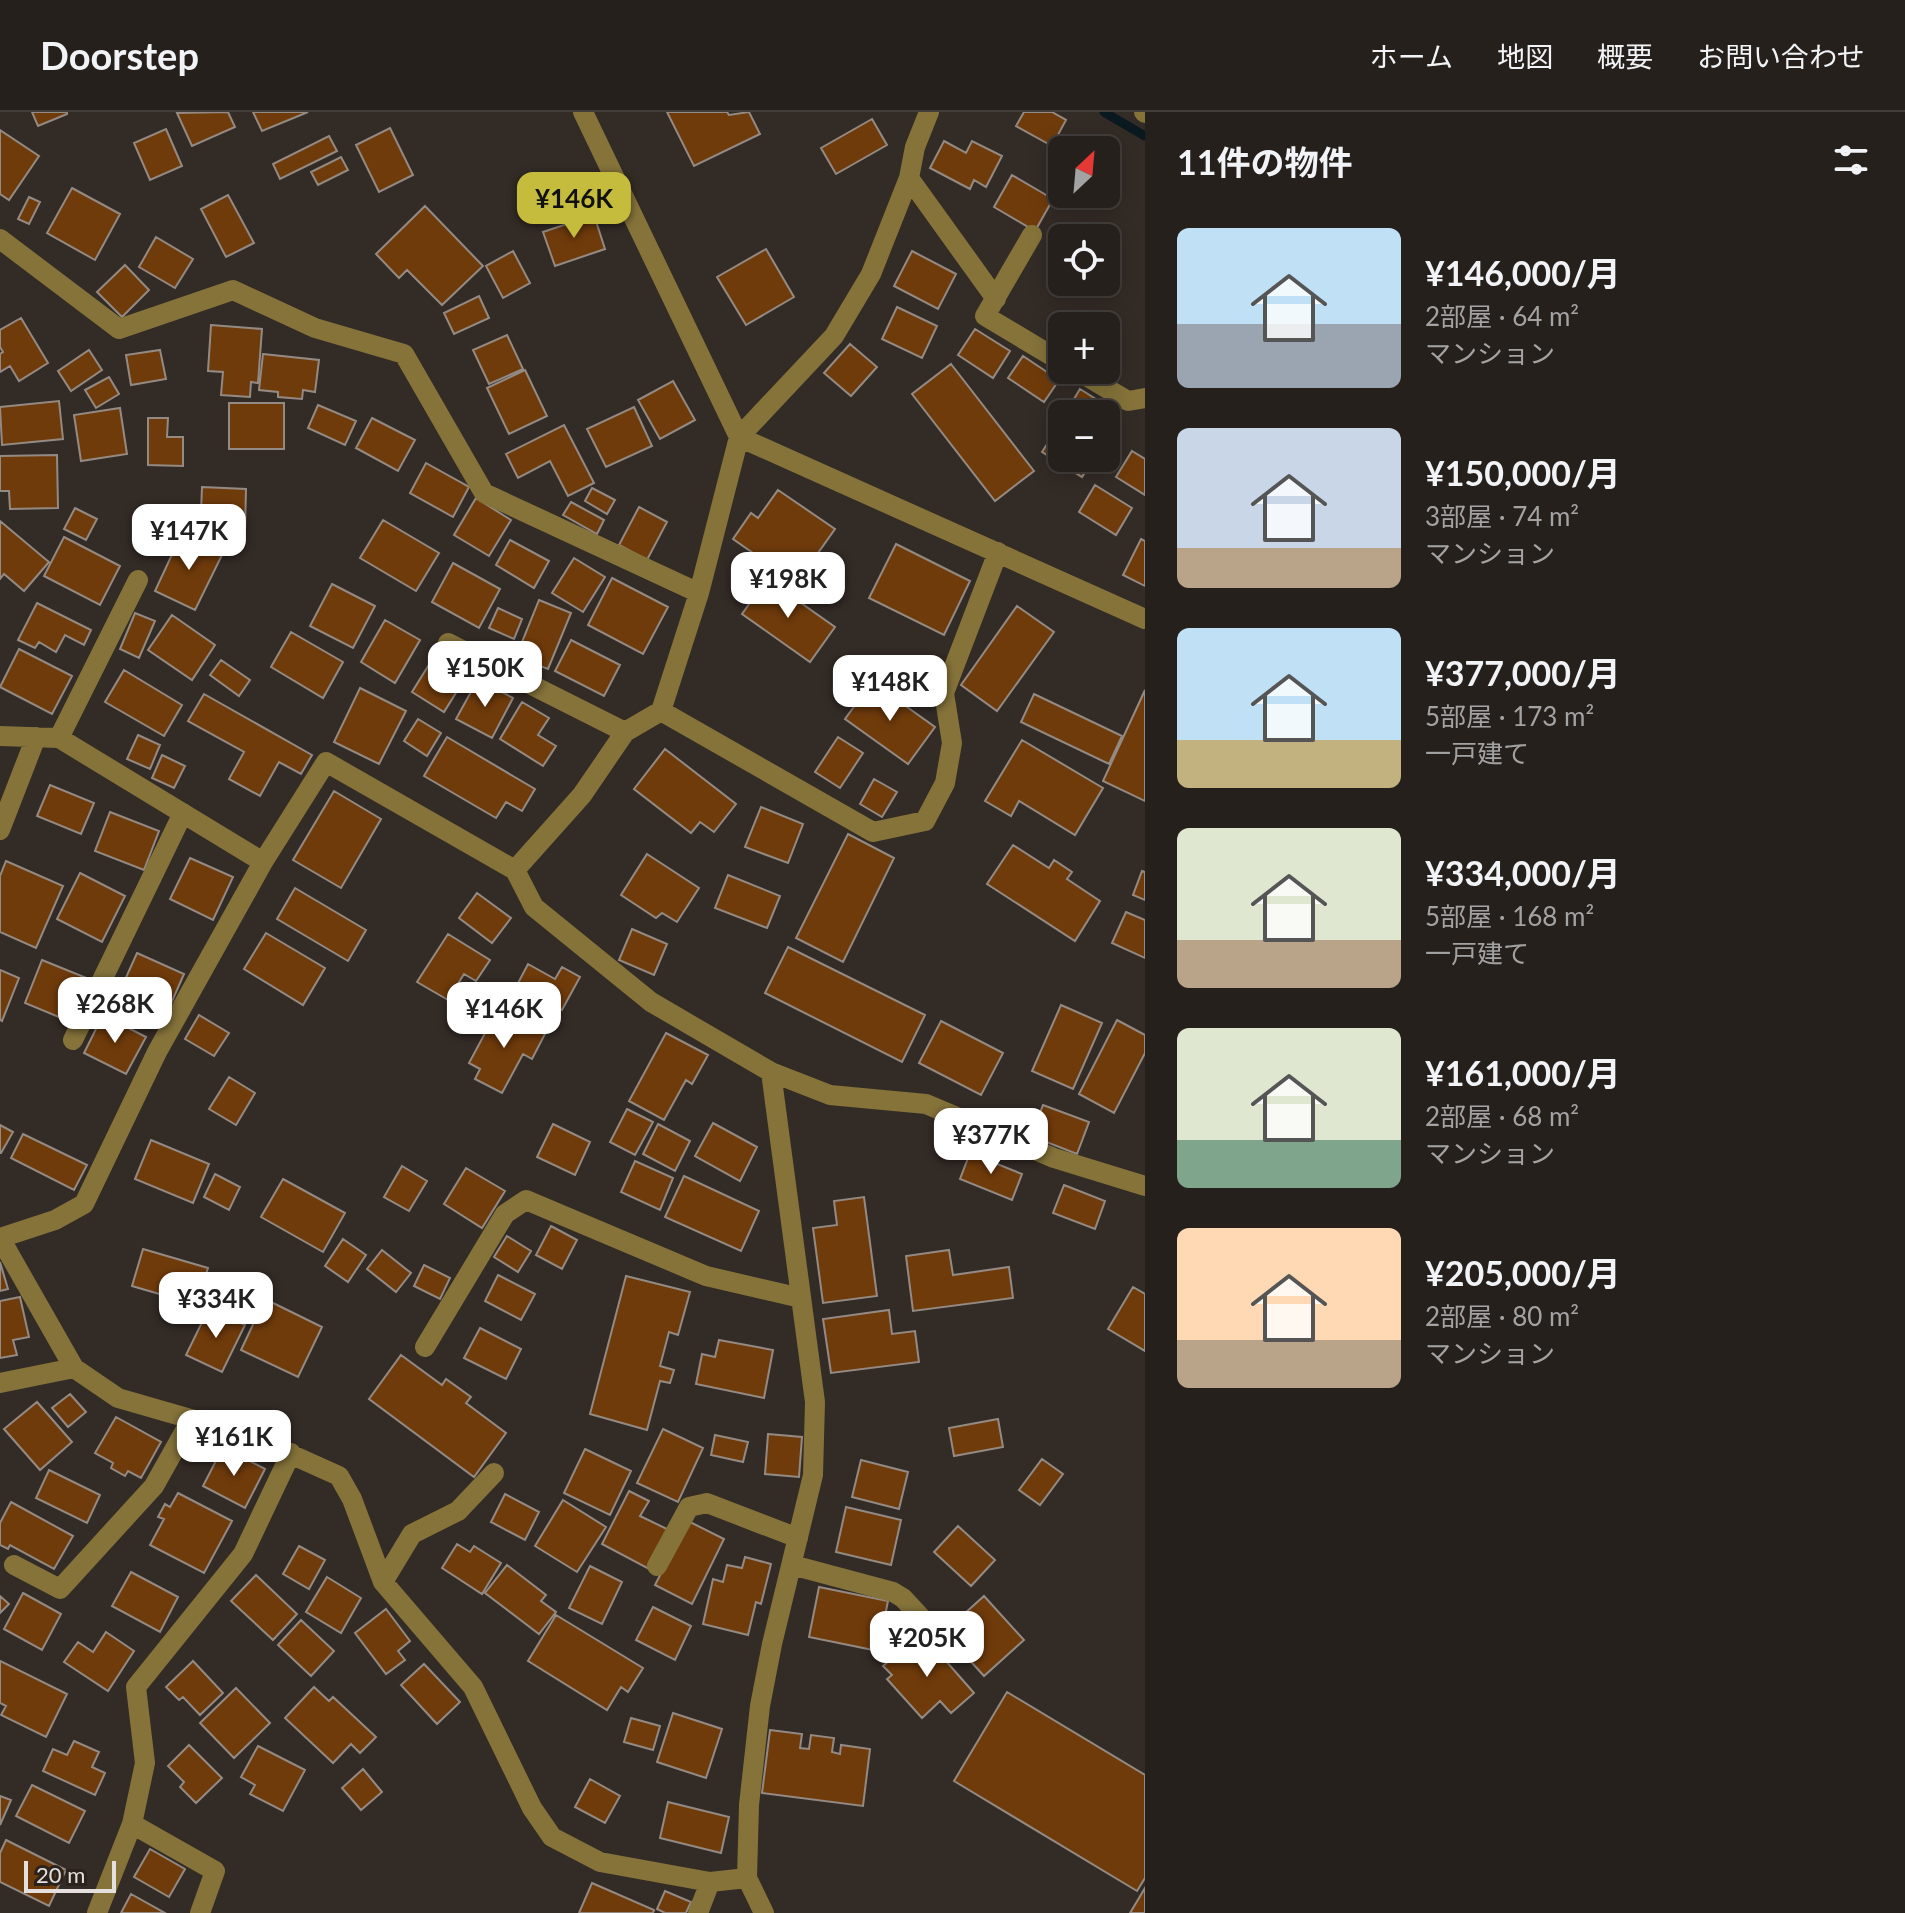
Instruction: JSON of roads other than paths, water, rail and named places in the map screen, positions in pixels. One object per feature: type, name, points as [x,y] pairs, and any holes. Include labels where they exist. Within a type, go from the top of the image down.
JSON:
[{"type":"street","points":[[583,112],[739,437],[1145,619]]},
{"type":"street","points":[[515,870],[582,795],[625,732],[661,711],[699,593],[739,437],[834,336],[871,274],[909,178],[915,147],[929,112]]},
{"type":"street","points":[[909,178],[996,299]]},
{"type":"street","points":[[1032,235],[985,316],[1048,354]]},
{"type":"street","points":[[0,239],[119,329],[233,290],[315,328],[404,354],[484,493],[699,593]]},
{"type":"street","points":[[1099,384],[1128,401],[1145,398]]},
{"type":"street","points":[[661,711],[873,832],[925,821],[945,783],[952,743],[944,693],[998,552]]},
{"type":"street","points":[[59,738],[138,580]]},
{"type":"street","points":[[448,643],[625,732]]},
{"type":"street","points":[[0,736],[59,738],[263,862]]},
{"type":"street","points":[[0,830],[36,737]]},
{"type":"street","points":[[747,1878],[710,1882],[600,1862],[552,1837],[532,1808],[473,1687],[383,1582],[352,1499],[339,1476],[250,1436],[118,1398],[74,1368],[0,1238],[55,1220],[84,1204],[157,1052],[263,862],[326,762],[515,870],[534,907],[651,1002],[771,1072],[830,1095],[926,1104],[1054,1158],[1145,1186]]},
{"type":"street","points":[[73,1040],[183,813]]},
{"type":"street","points":[[764,1913],[747,1878],[749,1805],[760,1706],[772,1644],[813,1475],[815,1402],[771,1072]]},
{"type":"street","points":[[425,1347],[505,1214],[526,1200],[706,1276],[801,1298]]},
{"type":"street","points":[[0,1383],[74,1368]]},
{"type":"street","points":[[14,1565],[60,1589],[154,1486],[191,1420]]},
{"type":"street","points":[[97,1913],[132,1824],[145,1763],[136,1687],[243,1554],[291,1453]]},
{"type":"street","points":[[383,1582],[412,1534],[458,1511],[494,1473]]},
{"type":"street","points":[[657,1566],[689,1507],[707,1503],[798,1538]]},
{"type":"street","points":[[792,1565],[893,1592],[903,1598],[928,1625]]},
{"type":"street","points":[[132,1824],[215,1871],[200,1913]]},
{"type":"street","points":[[698,1913],[710,1882]]},
{"type":"waterway","points":[[1104,112],[1145,136]]}]
